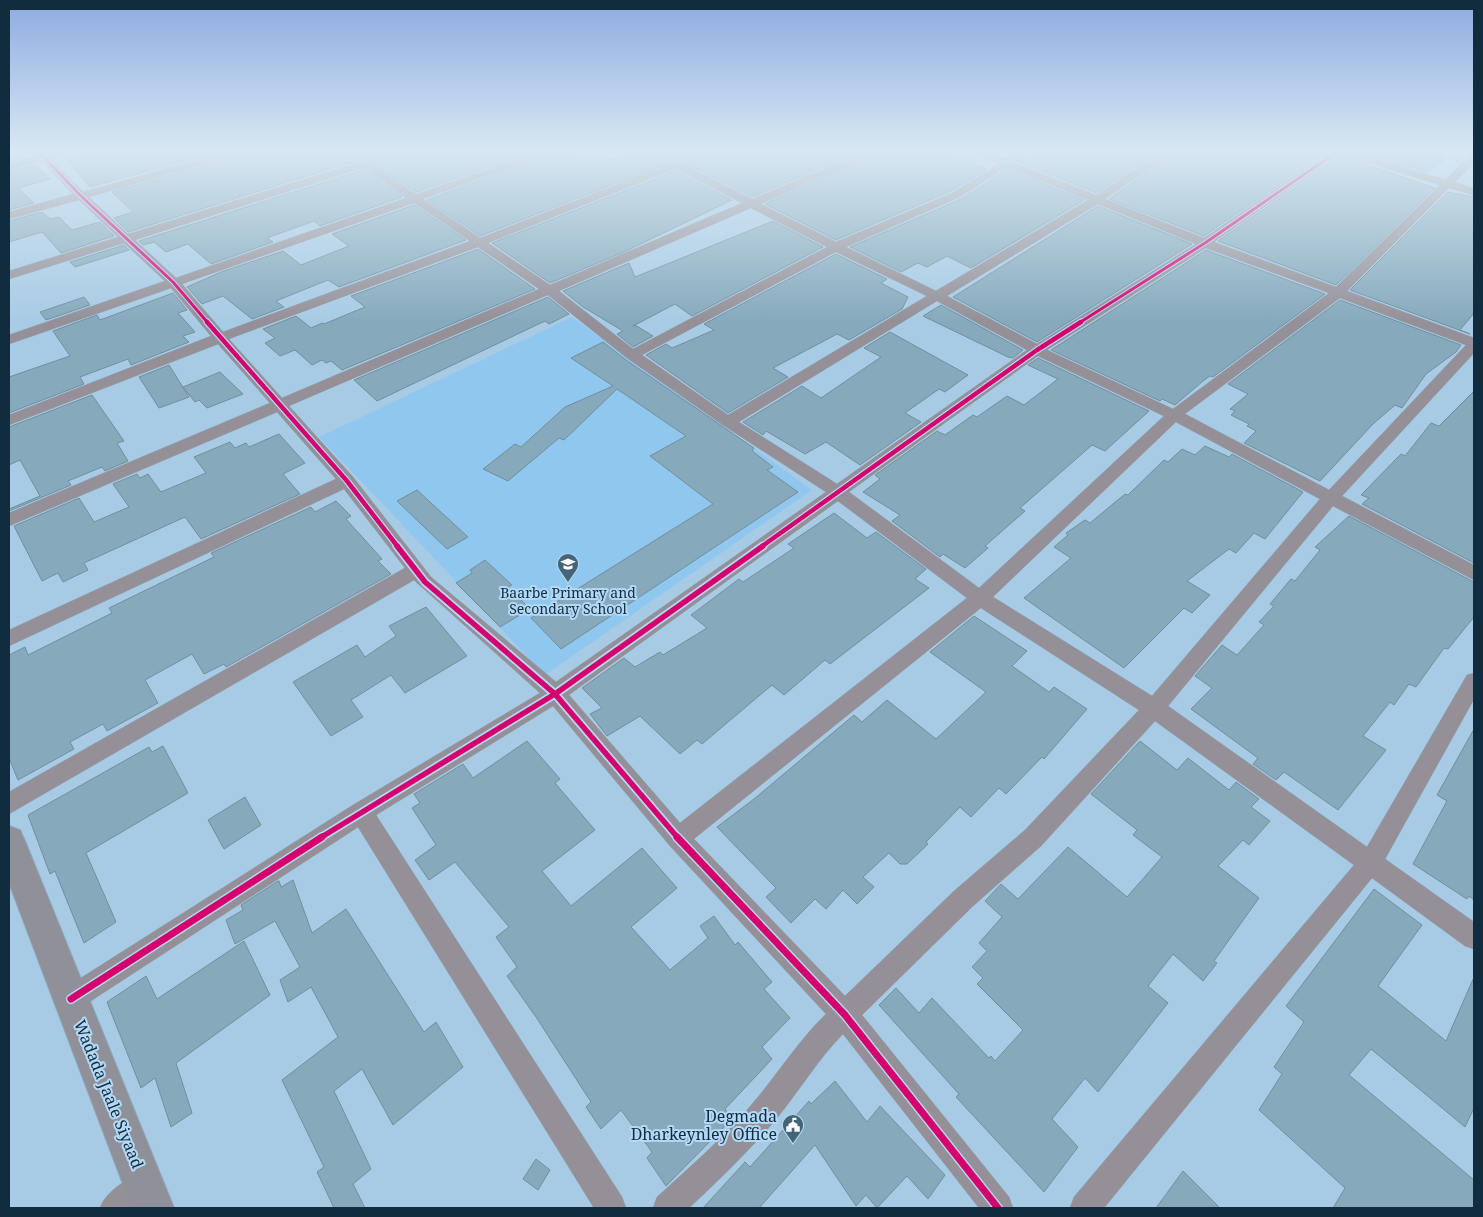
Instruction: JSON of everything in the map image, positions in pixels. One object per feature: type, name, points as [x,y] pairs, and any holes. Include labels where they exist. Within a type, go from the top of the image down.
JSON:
[{"type":"main road","name":"Wadada Jaale Siyaad","points":[[9,841],[149,1197]]},
{"type":"street","points":[[9,216],[39,208]]},
{"type":"street","points":[[94,208],[173,282],[278,406],[347,482],[425,582],[555,694],[678,838],[845,1015],[998,1208]]},
{"type":"street","points":[[9,275],[222,208]]},
{"type":"street","points":[[9,340],[393,208]]},
{"type":"street","points":[[428,208],[551,290],[632,355],[728,422],[838,493],[980,598],[1154,708],[1474,937]]},
{"type":"street","points":[[9,420],[220,338],[567,208]]},
{"type":"street","points":[[9,520],[551,290],[738,208]]},
{"type":"street","points":[[758,208],[937,296],[1037,350],[1174,415],[1474,573]]},
{"type":"street","points":[[632,355],[836,247],[928,208]]},
{"type":"street","points":[[728,422],[1082,208]]},
{"type":"street","points":[[668,1208],[723,1157],[768,1108],[816,1042],[963,899],[1034,838],[1154,708],[1331,498],[1474,344],[1205,243],[1121,208]]},
{"type":"street","points":[[71,999],[361,812],[555,694],[1037,350],[1205,243],[1256,208]]},
{"type":"street","points":[[678,838],[980,598],[1174,415],[1339,292],[1422,208]]},
{"type":"street","points":[[9,638],[347,482]]},
{"type":"street","points":[[9,804],[415,571]]},
{"type":"street","points":[[1085,1208],[1371,862],[1474,681]]},
{"type":"street","points":[[361,812],[611,1208]]},
{"type":"street","points":[[115,1208],[149,1197]]},
{"type":"shaded area","name":"Baarbe Primary and Secondary School","points":[[572,317],[812,490],[545,675],[319,437]]},
{"type":"building","points":[[129,208],[205,208],[128,232],[114,218],[133,212]]},
{"type":"building","points":[[244,208],[371,208],[320,226],[314,221],[267,238],[273,242],[211,264],[188,244],[166,252],[154,242],[143,245],[139,241]]},
{"type":"building","points":[[406,208],[418,208],[466,240],[339,287],[328,280],[276,301],[284,307],[252,319],[223,296],[202,304],[187,287],[221,272],[283,251],[301,265],[349,246],[332,234]]},
{"type":"building","points":[[438,208],[553,208],[480,236]]},
{"type":"building","points":[[581,208],[716,208],[624,252],[550,283],[492,243]]},
{"type":"building","points":[[772,208],[912,208],[836,240]]},
{"type":"building","points":[[941,208],[1071,208],[971,268],[947,256],[927,267],[918,263],[901,272],[850,247]]},
{"type":"building","points":[[1095,208],[1102,208],[1192,244],[1037,342],[953,297]]},
{"type":"building","points":[[1132,208],[1245,208],[1204,236]]},
{"type":"building","points":[[1266,208],[1415,208],[1336,285],[1218,241]]},
{"type":"building","points":[[1432,208],[1474,208],[1474,313],[1460,330],[1470,334],[1350,290]]},
{"type":"building","points":[[42,212],[50,219],[59,217],[72,230],[100,222],[114,236],[61,253],[42,232],[9,242],[9,221]]},
{"type":"building","points":[[773,221],[823,247],[692,316],[675,304],[633,326],[635,325],[653,336],[633,347],[617,334],[623,331],[583,307],[563,291],[629,263],[635,277]]},
{"type":"building","points":[[124,245],[129,250],[75,267],[70,262]]},
{"type":"building","points":[[478,249],[535,289],[342,370],[331,361],[326,363],[322,360],[312,365],[295,350],[280,356],[265,343],[275,338],[263,329],[296,316],[311,328],[322,323],[324,324],[365,307],[351,296]]},
{"type":"building","points":[[1206,250],[1325,294],[1213,377],[1210,376],[1203,381],[1175,405],[1162,399],[1160,401],[1051,350]]},
{"type":"building","points":[[836,254],[887,279],[881,283],[908,297],[902,309],[849,340],[837,334],[773,368],[788,377],[728,413],[646,355],[666,344],[672,348],[714,330],[704,324]]},
{"type":"building","points":[[173,293],[187,310],[178,313],[195,332],[183,336],[189,342],[131,365],[128,359],[80,377],[84,384],[9,413],[9,377],[70,356],[53,331],[97,315],[100,320]]},
{"type":"building","points":[[84,297],[90,305],[46,320],[40,312]]},
{"type":"building","points":[[548,297],[569,314],[549,324],[545,321],[377,401],[354,380]]},
{"type":"building","points":[[1340,300],[1461,345],[1456,352],[1426,374],[1402,408],[1395,405],[1373,424],[1320,481],[1244,443],[1256,431],[1247,426],[1249,424],[1231,415],[1235,411],[1230,409],[1248,394],[1228,384]]},
{"type":"building","points":[[941,305],[1023,350],[1013,358],[1008,357],[923,316]]},
{"type":"building","points":[[890,332],[968,375],[945,392],[939,389],[905,413],[921,422],[860,465],[826,442],[805,454],[766,431],[763,435],[743,422],[802,386],[821,398],[881,357],[864,348]]},
{"type":"building","points":[[603,342],[626,360],[754,448],[752,451],[773,467],[767,470],[798,492],[561,649],[531,618],[713,504],[650,456],[686,436],[617,389],[564,440],[559,438],[508,481],[483,469],[515,444],[521,447],[565,407],[613,386],[571,358]]},
{"type":"building","points":[[1038,358],[1149,411],[1105,451],[1092,445],[1020,508],[1025,511],[985,546],[988,548],[965,568],[943,554],[940,557],[892,521],[900,515],[863,492],[880,479],[875,475],[937,431],[945,435],[973,415],[977,417],[1007,396],[1024,405],[1058,379],[1028,365]]},
{"type":"building","points":[[169,365],[189,397],[159,408],[139,377]]},
{"type":"building","points":[[220,372],[243,394],[207,408],[199,400],[195,402],[183,387]]},
{"type":"building","points":[[1474,391],[1474,563],[1362,504],[1369,498],[1361,495],[1401,454],[1405,456],[1431,423],[1439,426]]},
{"type":"building","points":[[92,395],[124,441],[117,443],[128,461],[105,471],[102,467],[68,481],[71,485],[9,511],[9,509],[40,496],[20,460],[9,465],[9,427]]},
{"type":"building","points":[[279,434],[305,463],[283,474],[300,494],[201,539],[185,517],[84,563],[88,570],[63,582],[58,573],[42,581],[14,526],[79,498],[94,522],[129,507],[113,484],[137,474],[140,478],[148,474],[161,492],[206,473],[194,457],[230,442],[235,448],[246,443],[249,447]]},
{"type":"building","points":[[1205,446],[1229,457],[1232,454],[1303,492],[1265,539],[1254,533],[1236,553],[1229,549],[1187,581],[1210,595],[1192,613],[1184,608],[1124,668],[1024,598],[1071,558],[1054,547],[1068,535],[1066,533],[1085,520],[1090,523],[1125,494],[1128,495],[1164,460],[1168,462],[1182,449],[1195,455]]},
{"type":"building","points":[[417,490],[468,537],[447,549],[397,501]]},
{"type":"building","points":[[336,501],[351,516],[346,519],[382,559],[378,561],[391,574],[226,667],[224,664],[204,674],[192,654],[145,680],[158,703],[107,731],[103,724],[70,742],[74,749],[18,780],[9,758],[9,655],[25,647],[28,655],[112,613],[109,608],[214,557],[211,553],[311,507],[315,512]]},
{"type":"building","points":[[834,513],[867,538],[876,532],[926,569],[915,579],[929,588],[830,664],[825,660],[784,695],[772,685],[702,744],[697,740],[680,754],[640,716],[607,736],[590,714],[602,708],[582,688],[624,658],[635,667],[660,652],[663,655],[707,628],[691,615],[739,579],[743,582],[794,548],[788,544]]},
{"type":"building","points":[[1349,516],[1474,582],[1474,617],[1448,649],[1444,648],[1416,687],[1409,684],[1394,705],[1390,702],[1363,736],[1386,750],[1338,810],[1284,772],[1276,780],[1253,764],[1258,758],[1191,709],[1212,688],[1195,676],[1222,645],[1237,655],[1264,625],[1259,622],[1274,606],[1270,604],[1291,579],[1295,581],[1320,550],[1315,547]]},
{"type":"building","points":[[485,560],[512,585],[508,587],[530,609],[500,627],[456,583],[472,573],[470,570]]},
{"type":"building","points":[[426,607],[467,656],[405,693],[391,675],[351,700],[363,717],[331,736],[293,682],[357,645],[365,657],[396,636],[389,626]]},
{"type":"building","points":[[974,616],[1027,651],[1012,666],[1049,692],[1054,687],[1087,709],[1044,759],[1042,757],[1006,794],[999,788],[971,817],[960,807],[926,842],[928,844],[907,864],[900,864],[889,853],[863,877],[874,887],[857,904],[843,890],[826,909],[815,899],[791,923],[766,897],[776,888],[717,827],[754,799],[854,715],[862,722],[887,700],[936,739],[986,692],[930,652]]},
{"type":"building","points":[[1474,729],[1474,900],[1469,896],[1467,899],[1413,864],[1447,801],[1437,795]]},
{"type":"building","points":[[527,741],[560,779],[555,783],[595,830],[542,871],[571,906],[642,848],[677,888],[631,927],[670,970],[708,938],[700,926],[714,916],[735,945],[738,942],[772,982],[764,989],[790,1018],[762,1047],[772,1059],[725,1109],[732,1119],[666,1186],[647,1158],[652,1152],[621,1110],[601,1129],[586,1107],[591,1102],[507,976],[517,967],[496,937],[509,927],[455,862],[429,880],[415,860],[436,845],[412,808],[420,803],[414,794],[463,764],[473,778]]},
{"type":"building","points":[[1140,741],[1177,770],[1188,758],[1229,790],[1236,782],[1259,799],[1251,807],[1270,821],[1249,845],[1243,840],[1218,866],[1259,898],[1214,961],[1217,963],[1203,981],[1173,954],[1148,986],[1168,1003],[1098,1092],[1085,1078],[1052,1119],[1078,1147],[1044,1192],[956,1097],[959,1094],[879,1005],[896,988],[919,1013],[932,998],[989,1058],[991,1056],[995,1061],[1023,1030],[977,984],[983,978],[972,967],[987,951],[979,943],[1002,917],[985,901],[1001,884],[1018,899],[1068,847],[1127,897],[1162,857],[1133,835],[1137,830],[1091,794]]},
{"type":"building","points":[[163,746],[188,793],[86,853],[116,922],[84,943],[55,871],[50,874],[28,815],[149,747],[152,752]]},
{"type":"building","points":[[245,797],[261,825],[224,849],[208,820]]},
{"type":"building","points":[[293,880],[312,933],[346,909],[424,1032],[436,1022],[463,1067],[393,1125],[362,1069],[334,1091],[371,1169],[353,1184],[365,1208],[334,1208],[317,1172],[324,1167],[282,1080],[338,1037],[311,987],[288,1002],[280,980],[300,967],[275,921],[235,944],[226,920],[243,910],[241,905],[278,881],[281,887]]},
{"type":"building","points":[[1374,889],[1422,925],[1378,986],[1446,1041],[1474,977],[1474,1108],[1465,1127],[1371,1049],[1349,1075],[1474,1180],[1474,1208],[1333,1208],[1345,1188],[1259,1110],[1282,1074],[1274,1067],[1304,1022],[1286,1006]]},
{"type":"building","points":[[244,941],[270,995],[176,1063],[192,1113],[171,1127],[155,1078],[141,1088],[107,1002],[146,976],[157,999]]},
{"type":"building","points":[[835,1081],[867,1122],[880,1106],[945,1175],[928,1199],[907,1176],[877,1208],[866,1195],[856,1206],[815,1145],[759,1208],[703,1208],[745,1162],[750,1167],[809,1101],[811,1104]]},
{"type":"building","points":[[536,1159],[550,1170],[538,1190],[523,1179]]},
{"type":"building","points":[[1183,1171],[1220,1208],[1156,1208]]},
{"type":"cycle path","points":[[94,208],[173,282],[347,481],[425,582],[555,694],[678,838],[845,1015],[998,1208]]},
{"type":"cycle path","points":[[71,999],[361,812],[555,694],[1037,350],[1205,243],[1256,208]]},
{"type":"place","name":"Baarbe Primary and Secondary School","points":[[568,583]]},
{"type":"place","name":"Degmada Dharkeynley Office","points":[[793,1144]]}]
